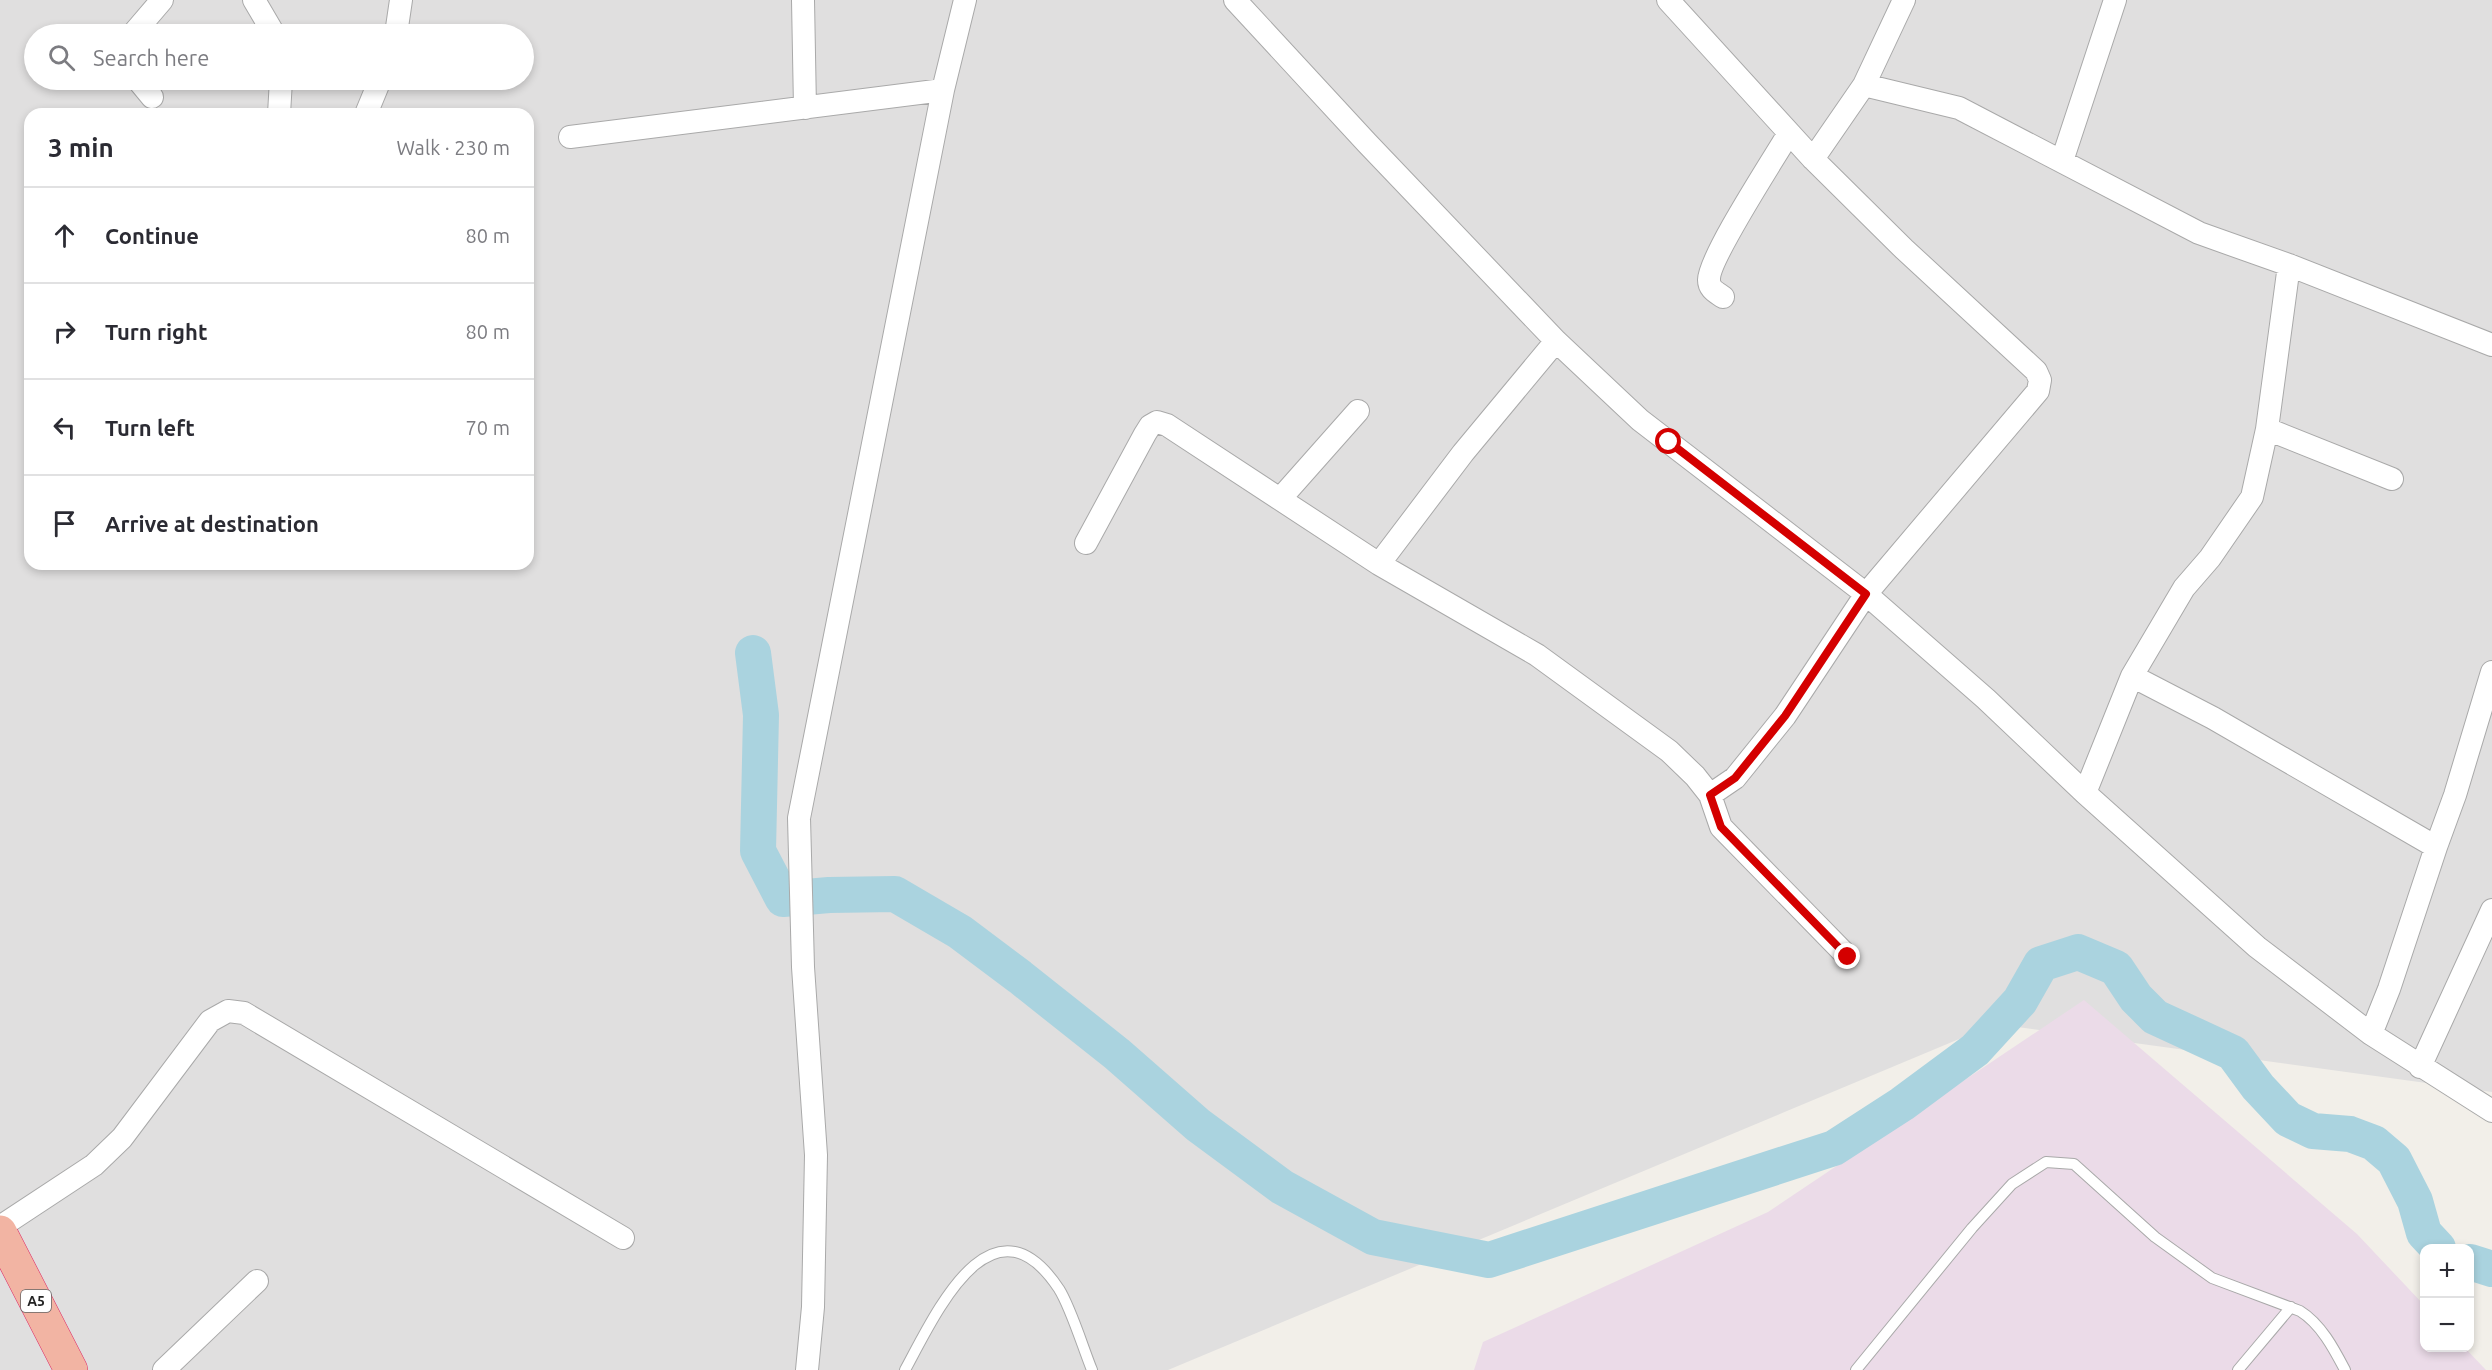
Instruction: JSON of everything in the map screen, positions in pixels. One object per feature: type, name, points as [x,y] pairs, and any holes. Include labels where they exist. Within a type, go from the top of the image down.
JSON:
[{"type":"highway","name":"A5","points":[[0,1230],[71,1370]]},
{"type":"street","points":[[142,24],[162,0]]},
{"type":"street","points":[[254,0],[268,24]]},
{"type":"street","points":[[397,24],[401,0]]},
{"type":"street","points":[[803,0],[805,108]]},
{"type":"street","points":[[807,1370],[813,1307],[816,1155],[803,967],[799,818],[943,90],[965,0]]},
{"type":"street","points":[[1235,0],[1367,143],[1556,341],[1640,420],[1866,594],[1986,699],[2085,793],[2257,947],[2371,1034],[2492,1111]]},
{"type":"street","points":[[1668,0],[1813,159],[1904,249],[2036,371],[2040,380],[2038,391],[1866,594],[1785,716],[1735,778],[1710,795]]},
{"type":"street","points":[[1813,159],[1864,85],[1904,0]]},
{"type":"street","points":[[2062,161],[2115,0]]},
{"type":"street","points":[[1864,85],[1959,108],[2199,233],[2289,265],[2492,345]]},
{"type":"street","points":[[279,108],[280,90]]},
{"type":"street","points":[[368,108],[376,90]]},
{"type":"street","points":[[570,137],[943,90]]},
{"type":"street","points":[[1723,297],[1711,288],[1709,283],[1713,265],[1789,133]]},
{"type":"street","points":[[2085,793],[2132,676],[2184,588],[2210,558],[2252,496],[2267,429],[2289,265]]},
{"type":"street","points":[[1379,564],[1463,453],[1556,341]]},
{"type":"street","points":[[1280,499],[1358,411]]},
{"type":"street","points":[[1086,543],[1144,434],[1150,426],[1157,422],[1167,425],[1379,564],[1537,655],[1669,751],[1695,776],[1710,795],[1721,827],[1848,957]]},
{"type":"street","points":[[2267,429],[2392,479]]},
{"type":"street","points":[[2371,1034],[2389,989],[2455,795],[2492,672]]},
{"type":"street","points":[[2132,676],[2213,718],[2436,847]]},
{"type":"street","points":[[2420,1067],[2492,910]]},
{"type":"street","points":[[0,1230],[94,1165],[122,1138],[210,1021],[228,1011],[244,1013],[623,1238]]},
{"type":"street","points":[[164,1370],[257,1281]]},
{"type":"lane","points":[[1856,1370],[1999,1198],[2013,1184],[2046,1162],[2074,1164],[2155,1237],[2212,1278],[2291,1307],[2309,1317],[2318,1327],[2345,1370]]},
{"type":"lane","points":[[905,1370],[943,1299],[964,1272],[993,1253],[1017,1252],[1038,1263],[1060,1290],[1092,1370]]},
{"type":"lane","points":[[2238,1370],[2291,1307]]},
{"type":"shaded area","points":[[0,0],[2492,0],[2492,1092],[1995,1024],[1168,1370],[0,1370]]},
{"type":"shaded area","points":[[2084,1000],[2357,1234],[2420,1301],[2420,1352],[2469,1352],[2486,1370],[1474,1370],[1483,1342],[1768,1212]]},
{"type":"waterway","points":[[753,653],[761,715],[758,851],[783,899],[829,895],[895,894],[960,932],[1020,977],[1117,1054],[1198,1125],[1282,1187],[1373,1237],[1489,1260],[1834,1148],[1902,1104],[1975,1050],[2020,1001],[2041,964],[2078,952],[2116,968],[2136,998],[2155,1017],[2233,1053],[2258,1087],[2288,1119],[2313,1131],[2350,1134],[2374,1143],[2394,1160],[2415,1201],[2424,1233],[2434,1244]]},
{"type":"waterway","points":[[2474,1263],[2492,1269]]},
{"type":"route","points":[[1669,442],[1866,594],[1785,716],[1735,778],[1710,795],[1721,827],[1848,957]]}]
